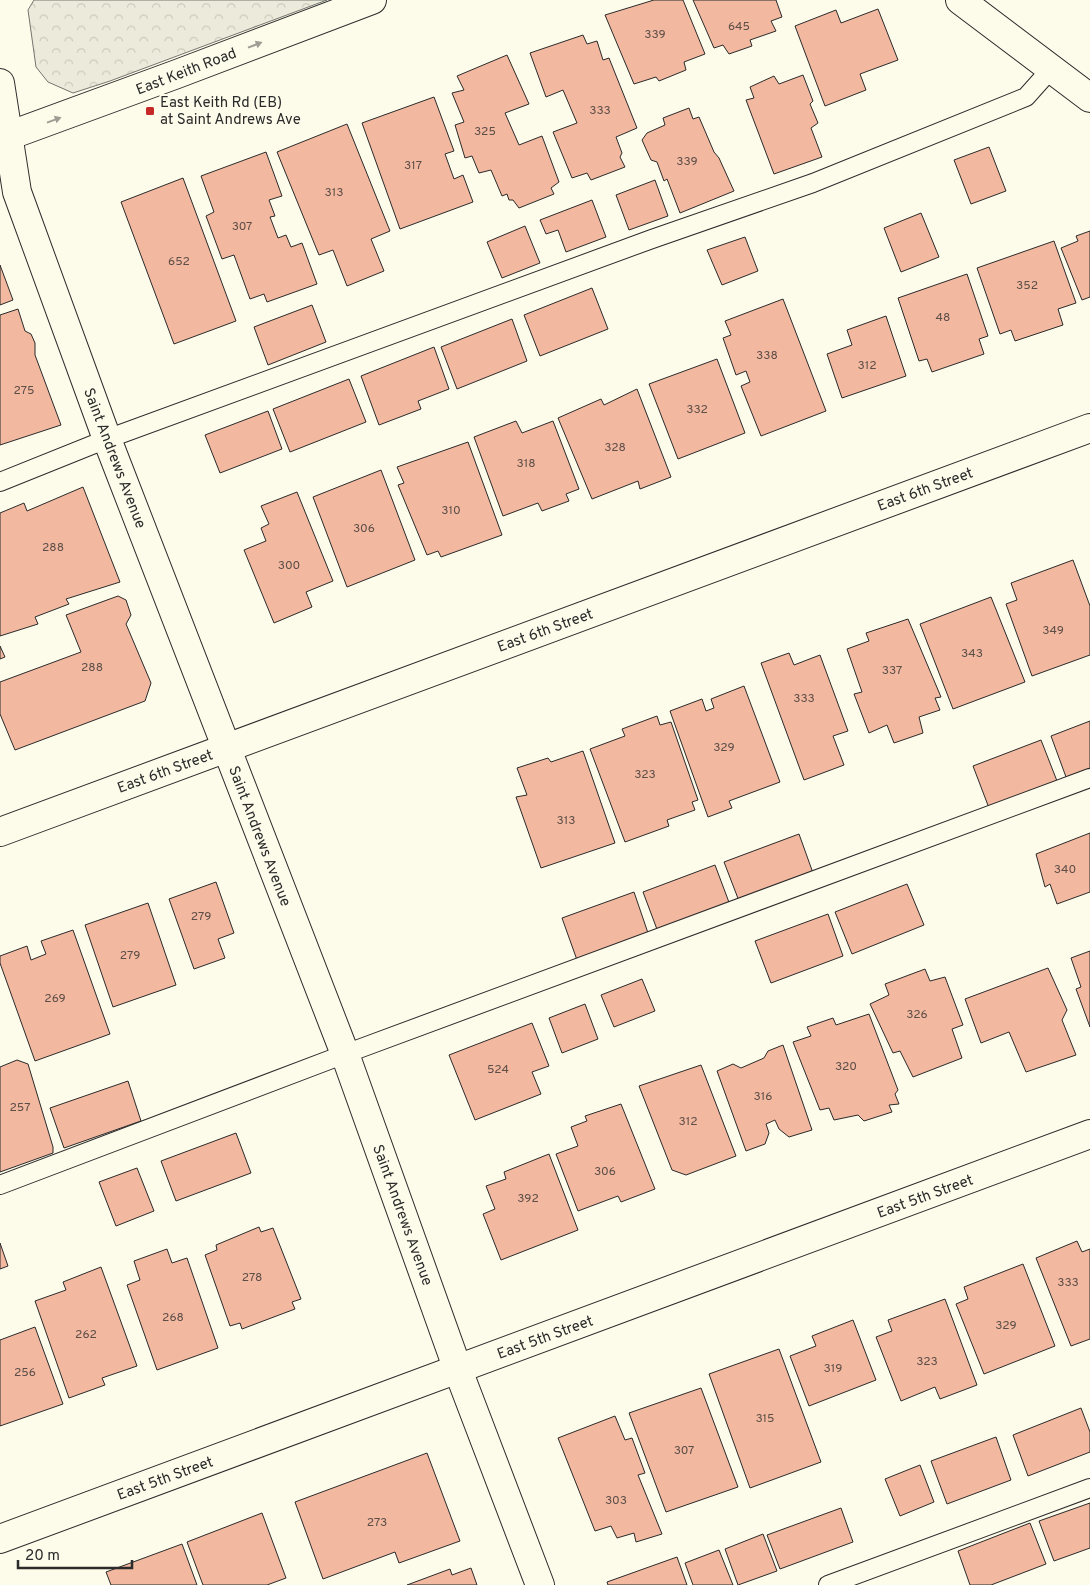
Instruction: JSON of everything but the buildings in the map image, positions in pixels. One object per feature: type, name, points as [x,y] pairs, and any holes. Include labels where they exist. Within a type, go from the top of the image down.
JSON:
[{"type":"street","name":"East Keith Road","points":[[4,138],[372,0]]},
{"type":"street","points":[[970,3],[1090,98]]},
{"type":"street","name":"Saint Andrews Avenue","points":[[0,83],[4,138],[17,192],[107,439],[346,1054],[458,1370],[540,1585]]},
{"type":"street","name":"East 6th Street","points":[[0,832],[1090,428]]},
{"type":"street","name":"East 5th Street","points":[[0,1538],[458,1370],[1090,1134]]},
{"type":"lane","points":[[0,482],[107,439],[652,239],[813,183],[1026,97],[1051,68]]},
{"type":"lane","points":[[0,1185],[346,1054],[1090,778]]},
{"type":"lane","points":[[828,1585],[1090,1488]]},
{"type":"green space","points":[[34,0],[327,0],[73,93],[48,82],[36,67],[28,10]]},
{"type":"place","name":"East Keith Rd (EB) at Saint Andrews Ave","points":[[150,111]]}]
